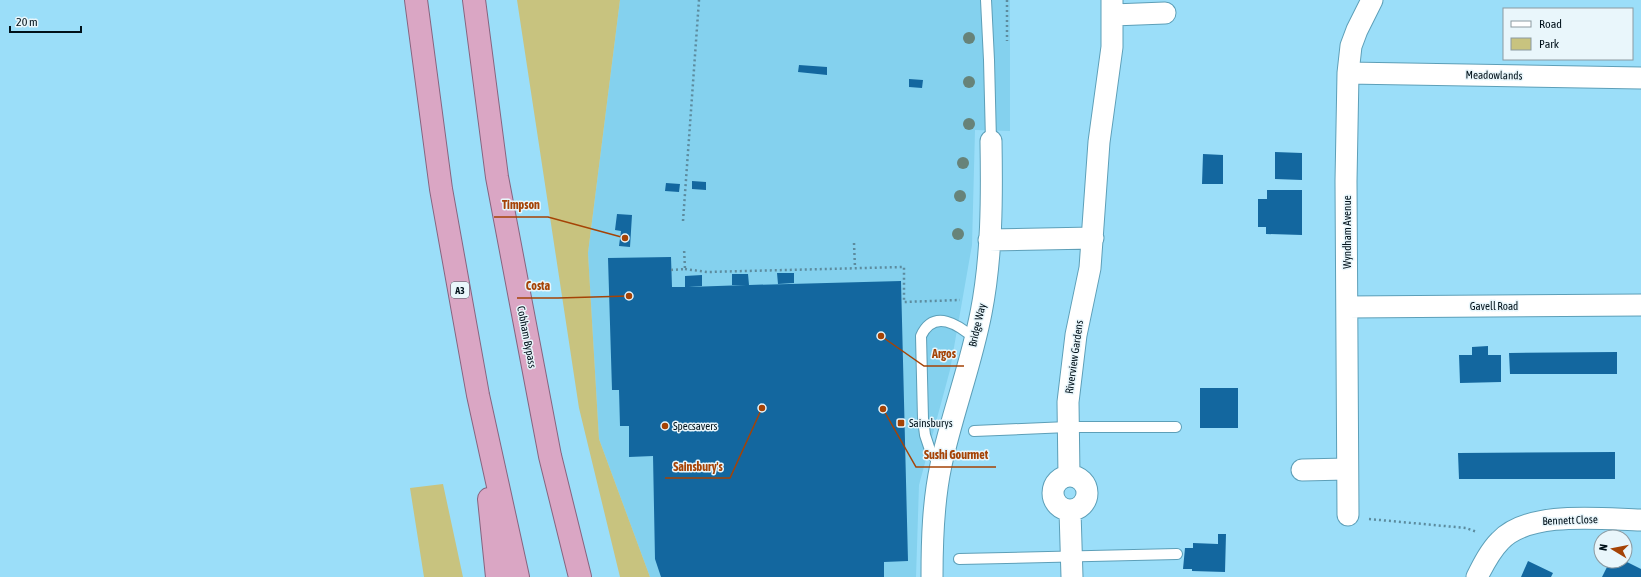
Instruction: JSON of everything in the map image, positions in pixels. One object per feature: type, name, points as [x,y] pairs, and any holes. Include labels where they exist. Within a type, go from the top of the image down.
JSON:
[{"type":"highway","name":"A3","points":[[416,0],[441,189],[478,395],[518,577]]},
{"type":"highway","name":"Cobham Bypass","points":[[474,0],[497,177],[550,456],[580,577]]},
{"type":"highway","points":[[478,395],[497,577]]},
{"type":"street","name":"Wyndham Avenue","points":[[1348,515],[1348,73],[1351,46],[1372,0]]},
{"type":"street","name":"Riverview Gardens","points":[[1072,577],[1070,511],[1059,507],[1053,497],[1055,485],[1063,478],[1069,476],[1069,382],[1076,335],[1090,268],[1099,142],[1112,46],[1112,7],[1165,13]]},
{"type":"street","name":"Meadowlands","points":[[1348,73],[1641,78]]},
{"type":"street","name":"Bridge Way","points":[[932,577],[934,525],[940,467],[975,339],[985,290],[989,240],[991,141]]},
{"type":"street","points":[[989,240],[1093,238]]},
{"type":"street","name":"Gavell Road","points":[[1347,307],[1641,304]]},
{"type":"street","points":[[1302,470],[1347,469]]},
{"type":"street","name":"Bennett Close","points":[[1477,577],[1488,556],[1500,540],[1513,531],[1528,524],[1542,520],[1556,519],[1641,520]]},
{"type":"lane","points":[[986,0],[990,60],[991,141]]},
{"type":"lane","points":[[940,467],[930,450],[925,435],[923,419],[921,336],[924,329],[929,325],[942,321],[948,321],[961,327],[975,339]]},
{"type":"lane","points":[[974,431],[1068,427],[1176,427]]},
{"type":"lane","points":[[959,559],[1177,554]]},
{"type":"path","points":[[683,221],[699,0]]},
{"type":"path","points":[[854,243],[855,268]]},
{"type":"path","points":[[684,248],[685,269]]},
{"type":"path","points":[[671,270],[685,269],[707,272],[904,267],[904,302],[966,300]]},
{"type":"path","points":[[1348,515],[1364,519],[1466,528],[1500,540]]},
{"type":"shaded area","points":[[620,0],[1010,0],[1010,131],[975,130],[972,245],[950,370],[919,485],[916,577],[650,577],[599,439],[588,253]]},
{"type":"green space","points":[[517,0],[620,0],[588,253],[599,439],[650,577],[620,577],[579,408]]},
{"type":"green space","points":[[443,484],[463,577],[424,577],[410,488]]},
{"type":"building","points":[[799,65],[827,67],[827,75],[798,72]]},
{"type":"building","points":[[909,79],[923,80],[922,88],[909,87]]},
{"type":"building","points":[[1275,152],[1302,153],[1302,180],[1275,179]]},
{"type":"building","points":[[1203,154],[1223,155],[1223,184],[1202,184]]},
{"type":"building","points":[[692,181],[706,182],[706,190],[692,189]]},
{"type":"building","points":[[666,183],[680,184],[679,192],[665,191]]},
{"type":"building","points":[[1267,190],[1302,190],[1302,235],[1266,234],[1266,227],[1258,227],[1258,199],[1267,199]]},
{"type":"building","points":[[617,214],[632,215],[630,247],[619,246],[621,231],[615,230]]},
{"type":"building","points":[[671,257],[672,287],[685,287],[685,276],[702,275],[702,286],[689,287],[746,285],[732,285],[732,274],[748,274],[749,285],[901,281],[908,561],[884,562],[884,577],[661,577],[655,559],[653,456],[629,457],[629,426],[620,426],[619,390],[612,390],[608,258]]},
{"type":"building","points":[[777,273],[794,273],[794,283],[778,284]]},
{"type":"building","points":[[1488,346],[1488,355],[1501,355],[1501,382],[1460,383],[1459,355],[1472,355],[1472,347]]},
{"type":"building","points":[[1617,352],[1617,374],[1510,374],[1509,353]]},
{"type":"building","points":[[1200,388],[1238,388],[1238,428],[1200,428]]},
{"type":"building","points":[[1615,452],[1615,479],[1459,479],[1458,453]]},
{"type":"building","points":[[1218,534],[1226,534],[1225,572],[1192,571],[1192,569],[1183,569],[1185,548],[1193,548],[1193,543],[1218,544]]},
{"type":"building","points":[[1528,561],[1553,573],[1551,577],[1521,577]]},
{"type":"building","points":[[1633,565],[1641,569],[1641,577],[1602,577],[1606,569],[1633,569]]},
{"type":"place","name":"Timpson","points":[[625,238]]},
{"type":"place","name":"Costa","points":[[629,296]]},
{"type":"place","name":"Argos","points":[[881,336]]},
{"type":"place","name":"Sainsbury's","points":[[762,408]]},
{"type":"place","name":"Sushi Gourmet","points":[[883,409]]},
{"type":"place","name":"Sainsburys","points":[[901,423]]},
{"type":"place","name":"Specsavers","points":[[665,426]]}]
